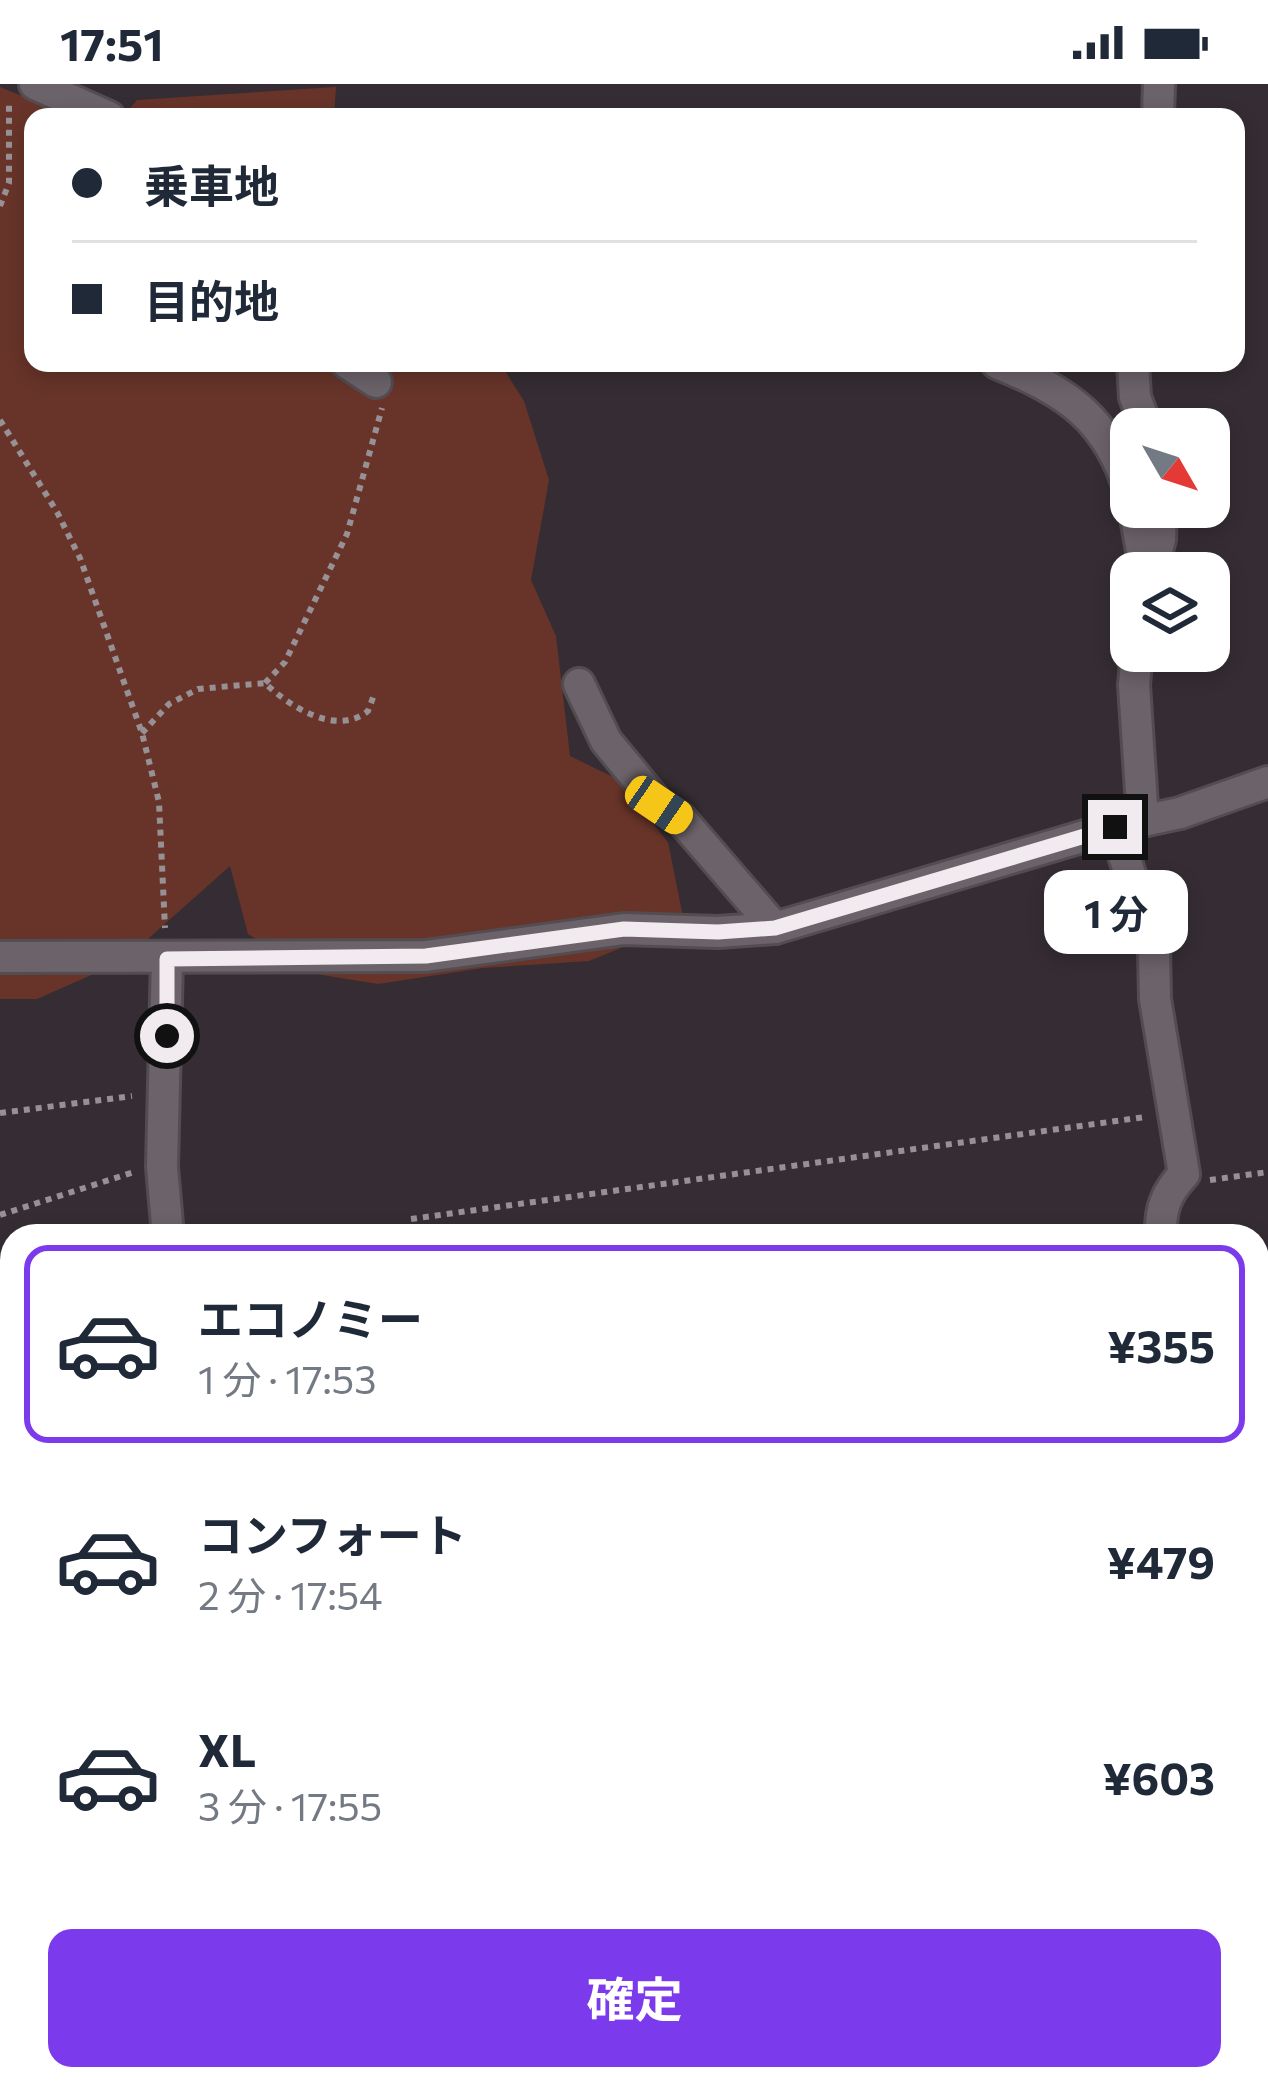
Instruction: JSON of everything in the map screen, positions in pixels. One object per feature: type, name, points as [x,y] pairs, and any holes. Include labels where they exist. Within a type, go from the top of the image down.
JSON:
[{"type":"street","points":[[22,85],[85,108]]},
{"type":"street","points":[[361,372],[376,382]]},
{"type":"street","points":[[1018,372],[1062,392],[1110,444]]},
{"type":"street","points":[[1133,372],[1139,408]]},
{"type":"street","points":[[1135,672],[1129,824],[1154,950],[1155,999],[1184,1174],[1170,1189],[1161,1224]]},
{"type":"street","points":[[579,684],[606,741],[775,928]]},
{"type":"street","points":[[0,957],[426,956],[624,929],[718,932],[775,928],[1180,813],[1268,782]]},
{"type":"street","points":[[167,959],[162,1167],[167,1224]]},
{"type":"path","points":[[0,206],[10,183],[22,85]]},
{"type":"path","points":[[142,733],[169,704],[197,688],[265,682],[285,662],[347,534],[380,422],[383,397],[376,382]]},
{"type":"path","points":[[0,420],[58,512],[80,558],[142,733],[159,802],[167,959]]},
{"type":"path","points":[[265,682],[296,707],[331,719],[360,717],[374,695]]},
{"type":"path","points":[[0,1113],[165,1090]]},
{"type":"path","points":[[411,1219],[1176,1113]]},
{"type":"path","points":[[0,1215],[162,1167]]},
{"type":"path","points":[[1184,1174],[1203,1181],[1268,1172]]},
{"type":"shaded area","points":[[0,87],[51,108],[24,108],[24,372],[506,372],[524,401],[549,480],[531,580],[556,636],[570,756],[615,778],[668,842],[684,922],[589,961],[483,968],[378,984],[316,974],[248,934],[230,866],[123,961],[37,999],[0,999]]},
{"type":"shaded area","points":[[336,87],[335,108],[130,108],[137,100]]},
{"type":"route","points":[[167,1036],[167,959],[426,956],[624,929],[718,932],[775,928],[1115,827]]}]
